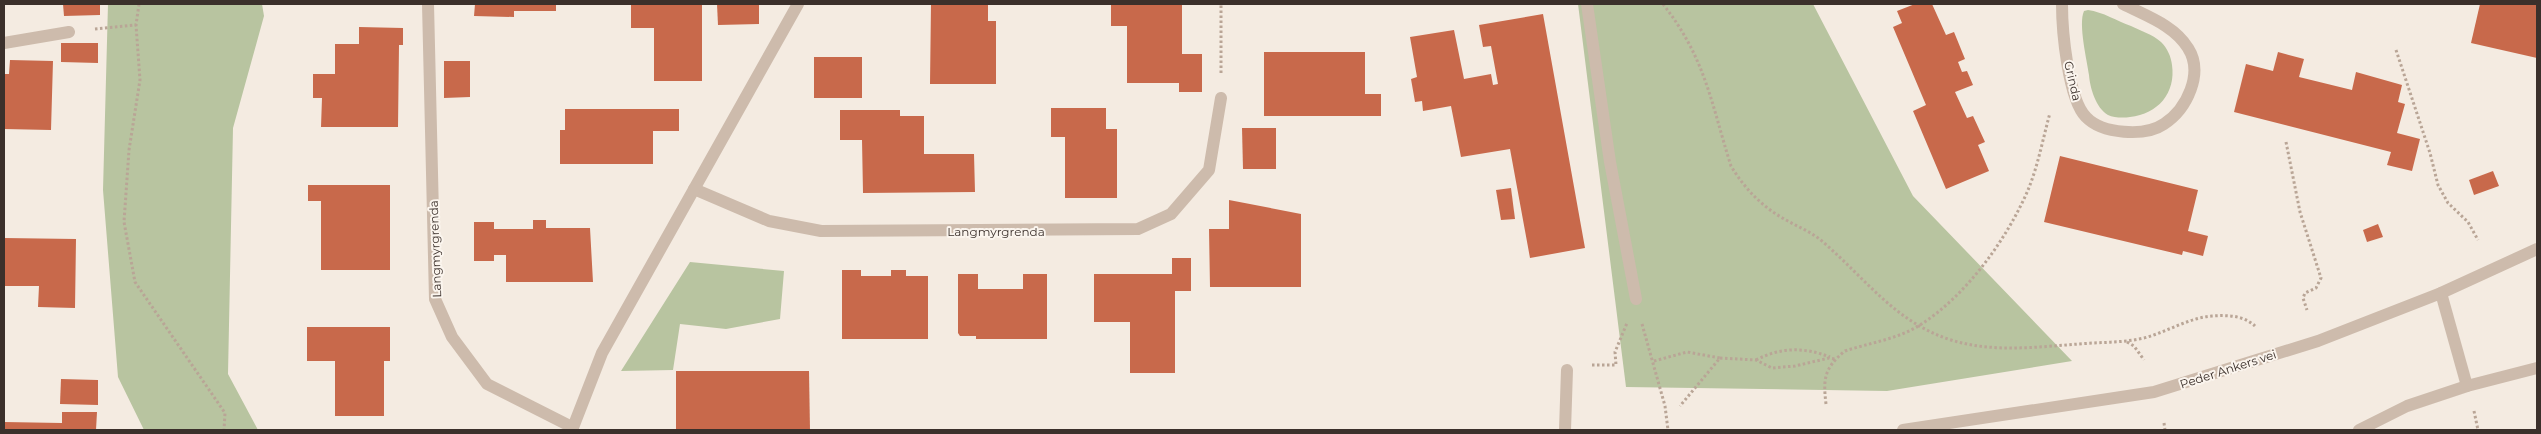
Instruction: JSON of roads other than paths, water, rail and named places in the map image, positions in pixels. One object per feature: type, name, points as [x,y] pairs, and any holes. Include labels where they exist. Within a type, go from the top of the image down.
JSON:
[{"type":"street","name":"Langmyrgrenda","points":[[428,4],[435,299],[452,337],[487,384],[572,429],[602,353],[798,4]]},
{"type":"street","points":[[1587,4],[1610,162],[1636,298]]},
{"type":"street","name":"Grinda","points":[[2062,4],[2063,31],[2075,99],[2085,116],[2097,126],[2112,130],[2137,132],[2163,125],[2182,106],[2192,86],[2194,64],[2189,50],[2180,36],[2123,4]]},
{"type":"street","points":[[4,43],[69,32]]},
{"type":"street","name":"Langmyrgrenda","points":[[694,189],[769,221],[821,231],[1138,229],[1171,214],[1209,170],[1221,98]]},
{"type":"street","name":"Peder Ankers vei","points":[[1903,430],[2154,392],[2318,341],[2441,294],[2537,249]]},
{"type":"street","points":[[2441,294],[2467,386]]},
{"type":"street","points":[[2360,430],[2407,406],[2467,386],[2537,368]]},
{"type":"street","points":[[1565,430],[1566,370]]}]
